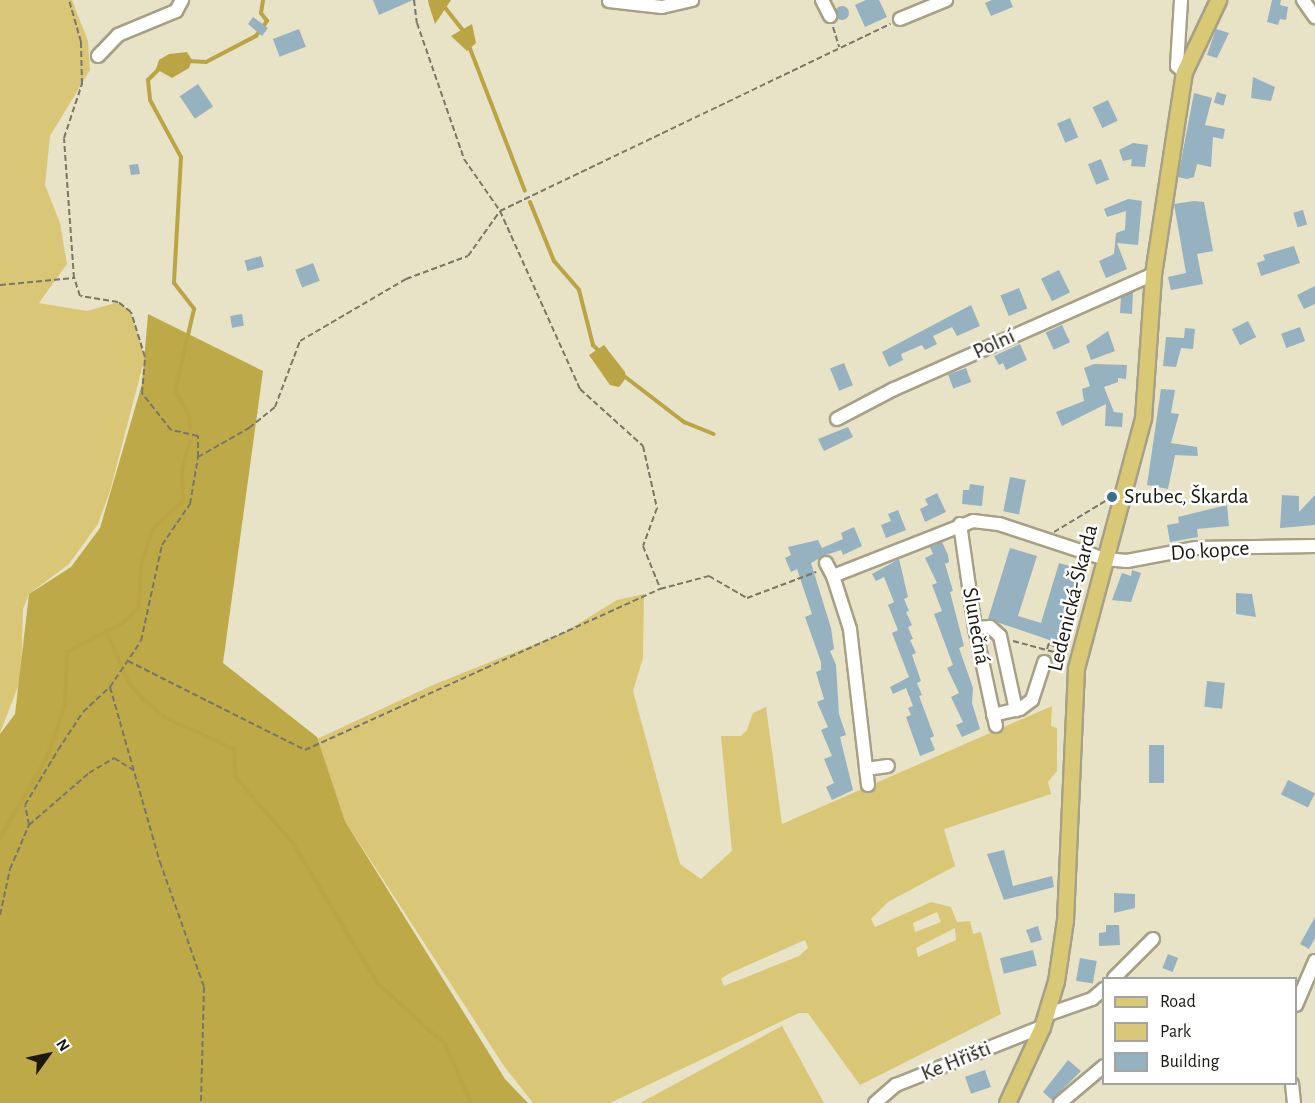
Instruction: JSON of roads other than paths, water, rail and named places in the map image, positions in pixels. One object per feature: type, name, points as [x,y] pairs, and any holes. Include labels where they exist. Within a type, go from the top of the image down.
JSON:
[{"type":"main road","name":"Ledenická-Škarda","points":[[1007,1103],[1044,1021],[1056,981],[1065,920],[1073,690],[1086,621],[1143,418],[1153,274],[1170,148],[1184,72],[1218,0]]},
{"type":"street","points":[[98,56],[118,34],[176,11],[182,0]]},
{"type":"street","points":[[609,1],[662,7],[692,0]]},
{"type":"street","points":[[822,0],[830,16]]},
{"type":"street","points":[[900,19],[946,0]]},
{"type":"street","points":[[1181,0],[1177,66],[1184,72]]},
{"type":"street","points":[[1303,0],[1315,17]]},
{"type":"street","name":"Polní","points":[[837,419],[894,389],[1153,274]]},
{"type":"street","points":[[833,576],[960,524],[973,521],[999,524],[1105,559]]},
{"type":"street","name":"Slunečná","points":[[960,524],[975,628],[994,721],[1016,710]]},
{"type":"street","name":"Do kopce","points":[[1105,559],[1127,561],[1196,548],[1315,546]]},
{"type":"street","points":[[826,563],[847,609],[867,785]]},
{"type":"street","points":[[975,628],[994,628],[1001,641],[1016,710],[1032,700],[1044,662]]},
{"type":"street","points":[[866,769],[888,766]]},
{"type":"street","points":[[1115,977],[1153,939]]},
{"type":"street","points":[[1297,1003],[1315,961]]},
{"type":"street","name":"Ke Hřišti","points":[[875,1103],[896,1085],[1044,1021],[1092,999],[1102,991]]},
{"type":"street","points":[[1060,1103],[1102,1068]]},
{"type":"street","points":[[1292,1085],[1294,1103]]},
{"type":"waterway","points":[[188,61],[206,62],[256,36],[267,21],[261,13],[263,0]]},
{"type":"waterway","points":[[439,0],[465,33]]},
{"type":"waterway","points":[[469,46],[525,191]]},
{"type":"waterway","points":[[160,68],[148,80],[150,100],[181,157],[174,283],[194,309],[175,391],[189,415],[190,428]]},
{"type":"waterway","points":[[530,202],[554,261],[579,290],[593,345],[600,352]]},
{"type":"waterway","points":[[624,376],[684,422],[714,434]]},
{"type":"waterway","points":[[0,838],[47,757],[65,704],[67,652],[121,624],[139,607],[141,564],[153,528],[183,501],[182,470],[190,441]]},
{"type":"waterway","points":[[106,630],[129,683],[143,699],[166,718],[234,749],[236,778],[292,842],[378,984],[445,1044],[471,1103]]},
{"type":"place","name":"Srubec, Škarda","points":[[1112,497]]}]
